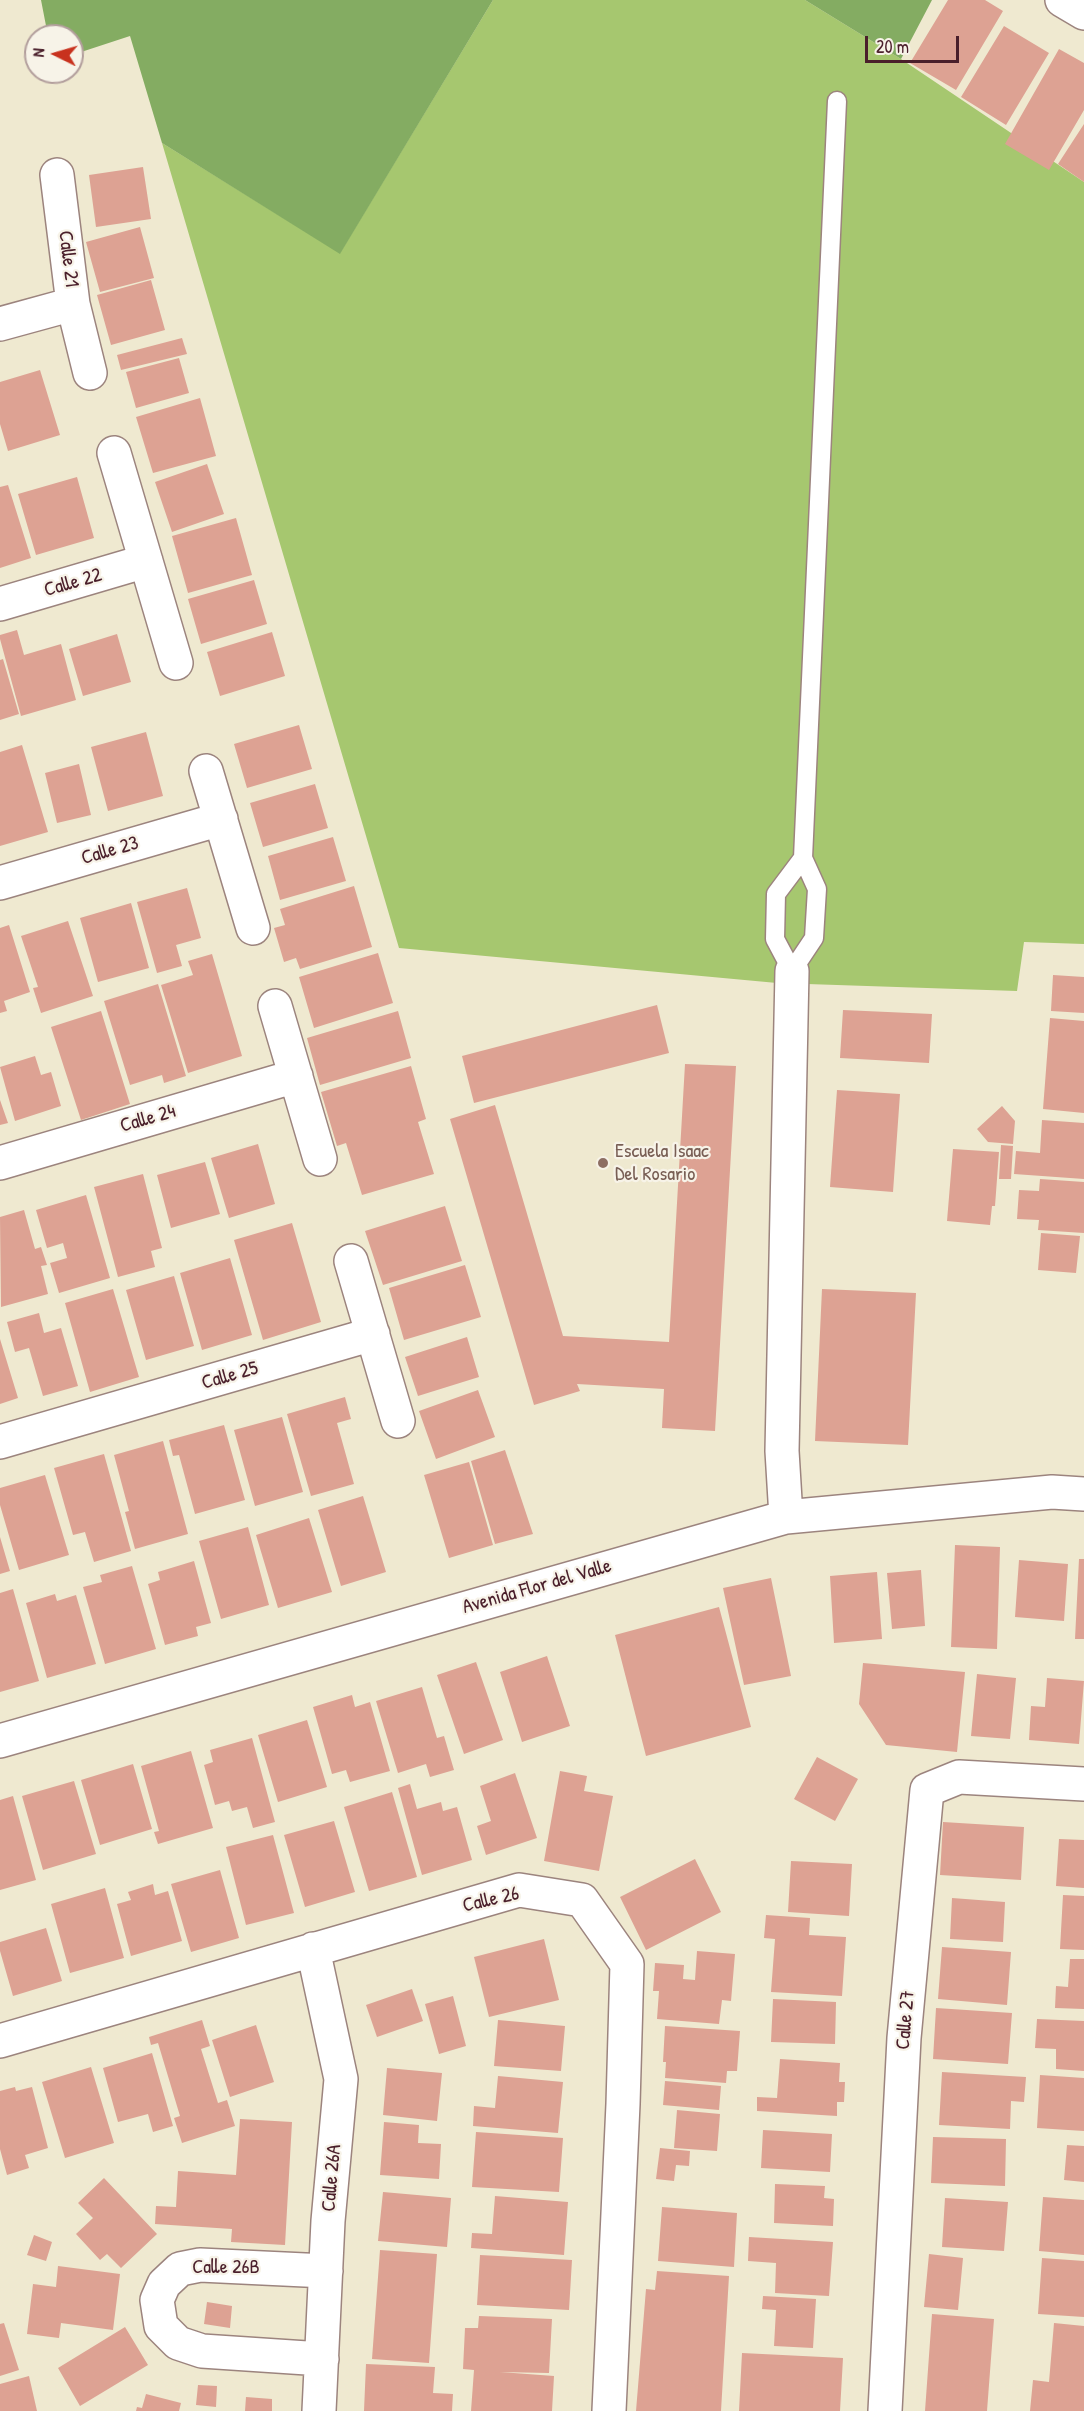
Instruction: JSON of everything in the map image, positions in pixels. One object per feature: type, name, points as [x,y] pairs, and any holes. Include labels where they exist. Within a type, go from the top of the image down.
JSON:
[{"type":"street","name":"Calle 21","points":[[0,324],[73,304],[57,175]]},
{"type":"street","points":[[73,304],[90,373]]},
{"type":"street","points":[[114,453],[176,663]]},
{"type":"street","name":"Calle 22","points":[[0,604],[146,561]]},
{"type":"street","points":[[206,771],[253,928]]},
{"type":"street","name":"Calle 23","points":[[0,883],[221,819]]},
{"type":"street","points":[[786,1517],[782,1451],[792,971]]},
{"type":"street","points":[[275,1006],[320,1159]]},
{"type":"street","name":"Calle 24","points":[[0,1163],[296,1076]]},
{"type":"street","points":[[351,1261],[398,1421]]},
{"type":"street","name":"Calle 25","points":[[0,1442],[372,1334]]},
{"type":"street","name":"Avenida Flor del Valle","points":[[0,1741],[786,1517],[1052,1492],[1084,1494]]},
{"type":"street","name":"Calle 27","points":[[885,2411],[904,2038],[927,1790],[959,1777],[1084,1784]]},
{"type":"street","name":"Calle 26","points":[[0,2041],[519,1890],[582,1900],[627,1964],[609,2411]]},
{"type":"street","name":"Calle 26A","points":[[312,1949],[341,2079],[326,2271],[319,2411]]},
{"type":"street","name":"Calle 26B","points":[[322,2359],[202,2350],[178,2343],[161,2326],[158,2300],[164,2284],[180,2269],[200,2265],[326,2271]]},
{"type":"lane","points":[[803,858],[776,894],[775,939],[792,971],[814,938],[817,889],[803,858],[837,101]]},
{"type":"green space","points":[[41,0],[493,0],[340,254],[162,143],[130,36],[84,51],[84,24],[46,24]]},
{"type":"green space","points":[[493,0],[805,0],[901,59],[1084,182],[1084,944],[1024,942],[1017,991],[777,983],[399,948],[162,143],[340,253]]},
{"type":"green space","points":[[805,0],[932,0],[901,59]]},
{"type":"building","points":[[948,0],[985,0],[1003,11],[956,90],[910,63]]},
{"type":"building","points":[[1004,26],[1049,53],[1006,125],[961,97]]},
{"type":"building","points":[[1059,49],[1084,63],[1084,110],[1049,170],[1005,144]]},
{"type":"building","points":[[1084,124],[1084,182],[1058,164]]},
{"type":"building","points":[[143,167],[151,219],[96,227],[89,175]]},
{"type":"building","points":[[140,227],[154,278],[100,292],[86,242]]},
{"type":"building","points":[[151,280],[165,330],[111,345],[97,295]]},
{"type":"building","points":[[182,338],[187,354],[121,370],[117,355]]},
{"type":"building","points":[[179,358],[189,393],[136,408],[126,372]]},
{"type":"building","points":[[40,370],[60,435],[8,451],[0,424],[0,382]]},
{"type":"building","points":[[200,398],[216,456],[153,473],[136,417]]},
{"type":"building","points":[[207,464],[224,514],[172,532],[155,482]]},
{"type":"building","points":[[77,477],[94,538],[36,555],[18,494]]},
{"type":"building","points":[[8,485],[31,558],[0,568],[0,487]]},
{"type":"building","points":[[236,518],[252,575],[188,593],[172,536]]},
{"type":"building","points":[[254,580],[267,624],[201,644],[188,599]]},
{"type":"building","points":[[17,630],[24,655],[61,644],[76,700],[21,716],[0,639],[0,635]]},
{"type":"building","points":[[272,632],[285,676],[220,696],[207,652]]},
{"type":"building","points":[[117,634],[131,682],[83,696],[69,649]]},
{"type":"building","points":[[3,659],[19,714],[0,720],[0,660]]},
{"type":"building","points":[[299,725],[312,769],[247,788],[234,744]]},
{"type":"building","points":[[146,732],[163,796],[108,811],[91,747]]},
{"type":"building","points":[[22,745],[48,832],[0,846],[0,752]]},
{"type":"building","points":[[79,764],[91,815],[57,823],[45,773]]},
{"type":"building","points":[[315,784],[328,828],[263,847],[250,803]]},
{"type":"building","points":[[333,837],[346,881],[280,900],[268,856]]},
{"type":"building","points":[[354,886],[372,947],[300,969],[296,958],[284,962],[274,928],[285,925],[280,909]]},
{"type":"building","points":[[187,888],[201,938],[176,945],[182,966],[157,973],[137,902]]},
{"type":"building","points":[[131,903],[149,968],[98,982],[80,918]]},
{"type":"building","points":[[68,921],[93,996],[41,1013],[33,988],[38,987],[21,936]]},
{"type":"building","points":[[9,925],[30,992],[4,1001],[7,1011],[0,1013],[0,928]]},
{"type":"building","points":[[378,953],[393,1003],[314,1028],[299,977]]},
{"type":"building","points":[[212,954],[242,1056],[188,1073],[161,985],[193,975],[188,961]]},
{"type":"building","points":[[1053,975],[1084,977],[1084,1013],[1051,1011]]},
{"type":"building","points":[[158,984],[186,1076],[164,1083],[162,1075],[130,1085],[104,1001]]},
{"type":"building","points":[[657,1005],[669,1053],[474,1103],[462,1056]]},
{"type":"building","points":[[843,1010],[932,1014],[929,1063],[840,1058]]},
{"type":"building","points":[[101,1011],[130,1104],[81,1120],[51,1027]]},
{"type":"building","points":[[398,1011],[411,1058],[320,1085],[307,1038]]},
{"type":"building","points":[[1050,1018],[1084,1021],[1084,1113],[1043,1109]]},
{"type":"building","points":[[35,1056],[41,1075],[51,1072],[61,1106],[15,1121],[0,1067]]},
{"type":"building","points":[[685,1064],[736,1066],[715,1431],[662,1428],[664,1389],[577,1384],[580,1391],[534,1405],[450,1119],[495,1105],[563,1336],[669,1342]]},
{"type":"building","points":[[411,1066],[426,1119],[418,1122],[434,1174],[362,1195],[346,1143],[337,1146],[321,1092]]},
{"type":"building","points":[[837,1090],[900,1094],[893,1192],[830,1187]]},
{"type":"building","points":[[0,1100],[8,1123],[0,1125]]},
{"type":"building","points":[[1002,1106],[1015,1121],[1013,1144],[988,1142],[977,1129]]},
{"type":"building","points":[[1042,1120],[1084,1123],[1084,1179],[1014,1174],[1016,1151],[1040,1153]]},
{"type":"building","points":[[258,1144],[275,1204],[229,1218],[211,1158]]},
{"type":"building","points":[[1001,1145],[1013,1146],[1011,1179],[999,1179]]},
{"type":"building","points":[[953,1149],[999,1152],[995,1206],[992,1206],[990,1225],[947,1221]]},
{"type":"building","points":[[205,1162],[220,1214],[171,1228],[157,1175]]},
{"type":"building","points":[[143,1174],[162,1248],[151,1251],[155,1267],[118,1277],[94,1187]]},
{"type":"building","points":[[1040,1179],[1084,1182],[1084,1233],[1038,1230],[1039,1220],[1017,1219],[1019,1190],[1039,1191]]},
{"type":"building","points":[[86,1195],[110,1278],[59,1293],[50,1263],[67,1258],[63,1243],[47,1248],[36,1210]]},
{"type":"building","points":[[445,1206],[462,1261],[383,1285],[365,1231]]},
{"type":"building","points":[[24,1210],[35,1249],[41,1247],[47,1265],[41,1266],[48,1294],[1,1307],[0,1217]]},
{"type":"building","points":[[292,1223],[321,1322],[263,1340],[234,1240]]},
{"type":"building","points":[[1041,1233],[1080,1236],[1076,1273],[1038,1270]]},
{"type":"building","points":[[230,1258],[252,1335],[202,1350],[180,1273]]},
{"type":"building","points":[[465,1265],[481,1317],[404,1340],[389,1288]]},
{"type":"building","points":[[174,1276],[194,1346],[146,1360],[126,1290]]},
{"type":"building","points":[[113,1289],[139,1377],[90,1392],[65,1303]]},
{"type":"building","points":[[822,1289],[916,1293],[908,1445],[815,1441]]},
{"type":"building","points":[[39,1313],[44,1333],[61,1328],[78,1386],[43,1396],[29,1348],[15,1352],[7,1322]]},
{"type":"building","points":[[467,1337],[479,1377],[418,1396],[405,1357]]},
{"type":"building","points":[[0,1339],[18,1398],[0,1404]]},
{"type":"building","points":[[478,1390],[495,1437],[436,1459],[419,1411]]},
{"type":"building","points":[[345,1397],[351,1419],[337,1423],[354,1484],[311,1496],[287,1414]]},
{"type":"building","points":[[282,1417],[303,1492],[255,1506],[234,1430]]},
{"type":"building","points":[[224,1425],[245,1500],[195,1514],[179,1455],[173,1456],[169,1440]]},
{"type":"building","points":[[163,1441],[188,1534],[135,1549],[125,1512],[129,1511],[114,1455]]},
{"type":"building","points":[[505,1450],[533,1534],[495,1544],[471,1461]]},
{"type":"building","points":[[104,1454],[131,1551],[94,1562],[85,1532],[73,1535],[54,1468]]},
{"type":"building","points":[[469,1462],[493,1545],[449,1558],[424,1475]]},
{"type":"building","points":[[45,1475],[69,1555],[19,1570],[0,1505],[0,1488]]},
{"type":"building","points":[[363,1496],[386,1572],[341,1586],[318,1510]]},
{"type":"building","points":[[309,1518],[332,1592],[278,1608],[256,1535]]},
{"type":"building","points":[[248,1527],[269,1605],[221,1619],[199,1541]]},
{"type":"building","points":[[0,1537],[10,1571],[0,1574]]},
{"type":"building","points":[[955,1545],[1000,1547],[997,1649],[951,1647]]},
{"type":"building","points":[[1079,1559],[1084,1559],[1084,1639],[1075,1639]]},
{"type":"building","points":[[1019,1560],[1068,1564],[1064,1621],[1015,1617]]},
{"type":"building","points":[[194,1561],[211,1623],[196,1627],[198,1636],[165,1645],[148,1584],[160,1580],[158,1572]]},
{"type":"building","points":[[132,1566],[156,1649],[105,1664],[83,1587],[102,1582],[100,1575]]},
{"type":"building","points":[[921,1570],[925,1626],[892,1629],[887,1573]]},
{"type":"building","points":[[877,1572],[882,1639],[834,1643],[830,1576]]},
{"type":"building","points":[[771,1578],[791,1676],[744,1685],[723,1588]]},
{"type":"building","points":[[13,1589],[39,1681],[0,1692],[0,1593]]},
{"type":"building","points":[[55,1594],[57,1601],[76,1595],[96,1664],[47,1678],[26,1603]]},
{"type":"building","points":[[719,1607],[751,1727],[646,1756],[615,1635]]},
{"type":"building","points":[[547,1656],[570,1726],[522,1742],[500,1672]]},
{"type":"building","points":[[476,1662],[503,1740],[464,1754],[437,1675]]},
{"type":"building","points":[[863,1663],[965,1672],[957,1752],[886,1745],[859,1704]]},
{"type":"building","points":[[977,1674],[1016,1678],[1010,1739],[971,1736]]},
{"type":"building","points":[[1047,1678],[1084,1681],[1079,1744],[1029,1740],[1031,1706],[1045,1707]]},
{"type":"building","points":[[422,1687],[437,1738],[444,1736],[454,1770],[430,1777],[426,1764],[398,1773],[376,1701]]},
{"type":"building","points":[[352,1695],[355,1707],[370,1702],[390,1771],[350,1782],[346,1770],[332,1774],[313,1707]]},
{"type":"building","points":[[307,1720],[327,1787],[278,1802],[258,1735]]},
{"type":"building","points":[[252,1738],[275,1822],[253,1828],[247,1807],[232,1811],[229,1801],[215,1805],[204,1765],[213,1762],[210,1750]]},
{"type":"building","points":[[191,1751],[213,1828],[158,1844],[154,1832],[159,1831],[141,1766]]},
{"type":"building","points":[[817,1757],[858,1779],[835,1821],[794,1799]]},
{"type":"building","points":[[133,1764],[152,1829],[100,1845],[81,1780]]},
{"type":"building","points":[[560,1771],[587,1776],[584,1791],[613,1796],[599,1871],[544,1861]]},
{"type":"building","points":[[515,1773],[537,1838],[486,1855],[477,1826],[491,1821],[480,1786]]},
{"type":"building","points":[[74,1781],[96,1854],[43,1870],[22,1796]]},
{"type":"building","points":[[410,1784],[417,1809],[441,1802],[443,1811],[457,1807],[472,1860],[422,1875],[398,1788]]},
{"type":"building","points":[[392,1792],[417,1877],[369,1891],[344,1807]]},
{"type":"building","points":[[13,1796],[36,1880],[0,1890],[0,1800]]},
{"type":"building","points":[[334,1821],[355,1892],[305,1907],[284,1835]]},
{"type":"building","points":[[943,1822],[1024,1827],[1021,1880],[940,1875]]},
{"type":"building","points":[[273,1835],[294,1913],[246,1925],[226,1847]]},
{"type":"building","points":[[1059,1839],[1084,1840],[1084,1888],[1056,1886]]},
{"type":"building","points":[[695,1859],[721,1912],[646,1950],[620,1897]]},
{"type":"building","points":[[791,1861],[852,1864],[849,1916],[788,1912]]},
{"type":"building","points":[[220,1870],[239,1938],[191,1952],[171,1884]]},
{"type":"building","points":[[153,1884],[155,1895],[168,1891],[182,1941],[131,1956],[117,1904],[131,1900],[128,1892]]},
{"type":"building","points":[[105,1888],[124,1958],[70,1973],[51,1904]]},
{"type":"building","points":[[1063,1895],[1084,1896],[1084,1950],[1060,1949]]},
{"type":"building","points":[[952,1898],[1005,1902],[1003,1942],[950,1939]]},
{"type":"building","points":[[766,1915],[810,1918],[809,1935],[846,1937],[842,1996],[771,1992],[775,1939],[764,1938]]},
{"type":"building","points":[[46,1928],[62,1981],[13,1996],[0,1951],[0,1942]]},
{"type":"building","points":[[544,1939],[559,2000],[489,2017],[474,1957]]},
{"type":"building","points":[[942,1947],[1011,1952],[1007,2005],[938,1999]]},
{"type":"building","points":[[697,1951],[735,1954],[731,2001],[722,2000],[719,2024],[657,2019],[659,1991],[653,1991],[655,1963],[684,1965],[683,1979],[695,1980]]},
{"type":"building","points":[[1070,1959],[1084,1959],[1084,2009],[1055,2008],[1056,1986],[1068,1987]]},
{"type":"building","points":[[412,1989],[423,2021],[377,2037],[366,2005]]},
{"type":"building","points":[[453,1996],[466,2046],[439,2054],[425,2004]]},
{"type":"building","points":[[773,1999],[836,2002],[835,2044],[771,2042]]},
{"type":"building","points":[[936,2008],[1012,2013],[1008,2064],[933,2059]]},
{"type":"building","points":[[1037,2019],[1084,2021],[1084,2071],[1056,2069],[1056,2049],[1035,2048]]},
{"type":"building","points":[[202,2020],[210,2046],[201,2049],[218,2103],[227,2100],[235,2126],[182,2143],[174,2118],[180,2116],[158,2043],[151,2045],[149,2037]]},
{"type":"building","points":[[498,2020],[565,2026],[561,2071],[494,2066]]},
{"type":"building","points":[[256,2025],[274,2082],[230,2097],[212,2040]]},
{"type":"building","points":[[665,2026],[740,2031],[737,2071],[727,2071],[726,2083],[665,2078],[666,2062],[663,2062]]},
{"type":"building","points":[[152,2053],[173,2126],[153,2132],[148,2114],[118,2122],[103,2068]]},
{"type":"building","points":[[780,2059],[840,2063],[839,2082],[845,2082],[844,2102],[837,2102],[837,2116],[757,2111],[757,2097],[777,2098]]},
{"type":"building","points":[[91,2067],[114,2143],[65,2158],[42,2082]]},
{"type":"building","points":[[387,2068],[442,2073],[437,2121],[383,2115]]},
{"type":"building","points":[[942,2072],[1026,2077],[1024,2102],[1011,2101],[1010,2129],[939,2125]]},
{"type":"building","points":[[1040,2075],[1084,2078],[1084,2131],[1037,2128]]},
{"type":"building","points":[[498,2076],[563,2082],[558,2133],[473,2126],[474,2106],[495,2108]]},
{"type":"building","points":[[665,2081],[721,2086],[719,2110],[663,2105]]},
{"type":"building","points":[[15,2087],[16,2091],[32,2087],[48,2148],[25,2155],[29,2168],[7,2175],[0,2149],[0,2091]]},
{"type":"building","points":[[677,2110],[720,2114],[717,2151],[674,2148]]},
{"type":"building","points":[[240,2119],[292,2122],[285,2245],[231,2242],[232,2229],[155,2224],[156,2206],[176,2207],[178,2171],[236,2175]]},
{"type":"building","points":[[384,2122],[419,2125],[418,2143],[441,2144],[439,2179],[380,2175]]},
{"type":"building","points":[[763,2130],[832,2134],[830,2172],[761,2168]]},
{"type":"building","points":[[476,2132],[563,2138],[559,2192],[472,2187]]},
{"type":"building","points":[[933,2137],[1006,2139],[1005,2186],[931,2183]]},
{"type":"building","points":[[1067,2145],[1084,2146],[1084,2182],[1064,2180]]},
{"type":"building","points":[[660,2148],[690,2151],[689,2166],[676,2165],[674,2181],[656,2179]]},
{"type":"building","points":[[104,2178],[157,2234],[121,2268],[107,2254],[100,2260],[76,2234],[93,2218],[78,2203]]},
{"type":"building","points":[[775,2184],[825,2186],[824,2198],[834,2199],[833,2226],[774,2223]]},
{"type":"building","points":[[383,2192],[451,2198],[447,2247],[378,2241]]},
{"type":"building","points":[[495,2196],[568,2202],[564,2255],[471,2248],[472,2233],[492,2234]]},
{"type":"building","points":[[1043,2197],[1084,2200],[1084,2255],[1039,2251]]},
{"type":"building","points":[[945,2198],[1008,2202],[1004,2251],[942,2247]]},
{"type":"building","points":[[662,2207],[737,2213],[734,2267],[658,2261]]},
{"type":"building","points":[[34,2235],[52,2242],[46,2261],[27,2255]]},
{"type":"building","points":[[749,2237],[833,2242],[829,2296],[775,2293],[776,2263],[748,2261]]},
{"type":"building","points":[[380,2250],[437,2254],[429,2363],[372,2359]]},
{"type":"building","points":[[929,2254],[963,2258],[958,2310],[924,2307]]},
{"type":"building","points":[[480,2255],[572,2260],[569,2310],[477,2305]]},
{"type":"building","points":[[1042,2258],[1084,2261],[1084,2317],[1038,2314]]},
{"type":"building","points":[[58,2266],[120,2274],[113,2330],[61,2323],[59,2338],[27,2334],[33,2284],[56,2287]]},
{"type":"building","points":[[657,2271],[729,2276],[721,2411],[636,2411],[646,2289],[655,2290]]},
{"type":"building","points":[[763,2296],[816,2299],[813,2348],[774,2346],[776,2310],[762,2309]]},
{"type":"building","points":[[207,2302],[232,2306],[230,2328],[204,2324]]},
{"type":"building","points":[[932,2314],[994,2319],[987,2411],[925,2411]]},
{"type":"building","points":[[479,2316],[552,2319],[549,2373],[500,2372],[554,2376],[552,2411],[471,2411],[474,2370],[463,2369],[465,2328],[478,2328]]},
{"type":"building","points":[[4,2323],[19,2370],[0,2376],[0,2324]]},
{"type":"building","points":[[1054,2323],[1084,2326],[1084,2411],[1030,2411],[1033,2380],[1049,2382]]},
{"type":"building","points":[[125,2327],[148,2365],[80,2406],[58,2368]]},
{"type":"building","points":[[742,2353],[843,2358],[840,2411],[739,2411]]},
{"type":"building","points":[[366,2364],[435,2367],[433,2393],[453,2394],[452,2411],[364,2411]]},
{"type":"building","points":[[29,2376],[37,2411],[0,2411],[0,2384]]},
{"type":"building","points":[[198,2385],[217,2386],[216,2407],[196,2405]]},
{"type":"building","points":[[146,2394],[181,2403],[179,2411],[136,2411],[137,2407],[142,2408]]},
{"type":"building","points":[[246,2397],[272,2399],[272,2411],[245,2411]]},
{"type":"place","name":"Escuela Isaac Del Rosario","points":[[603,1163]]}]
